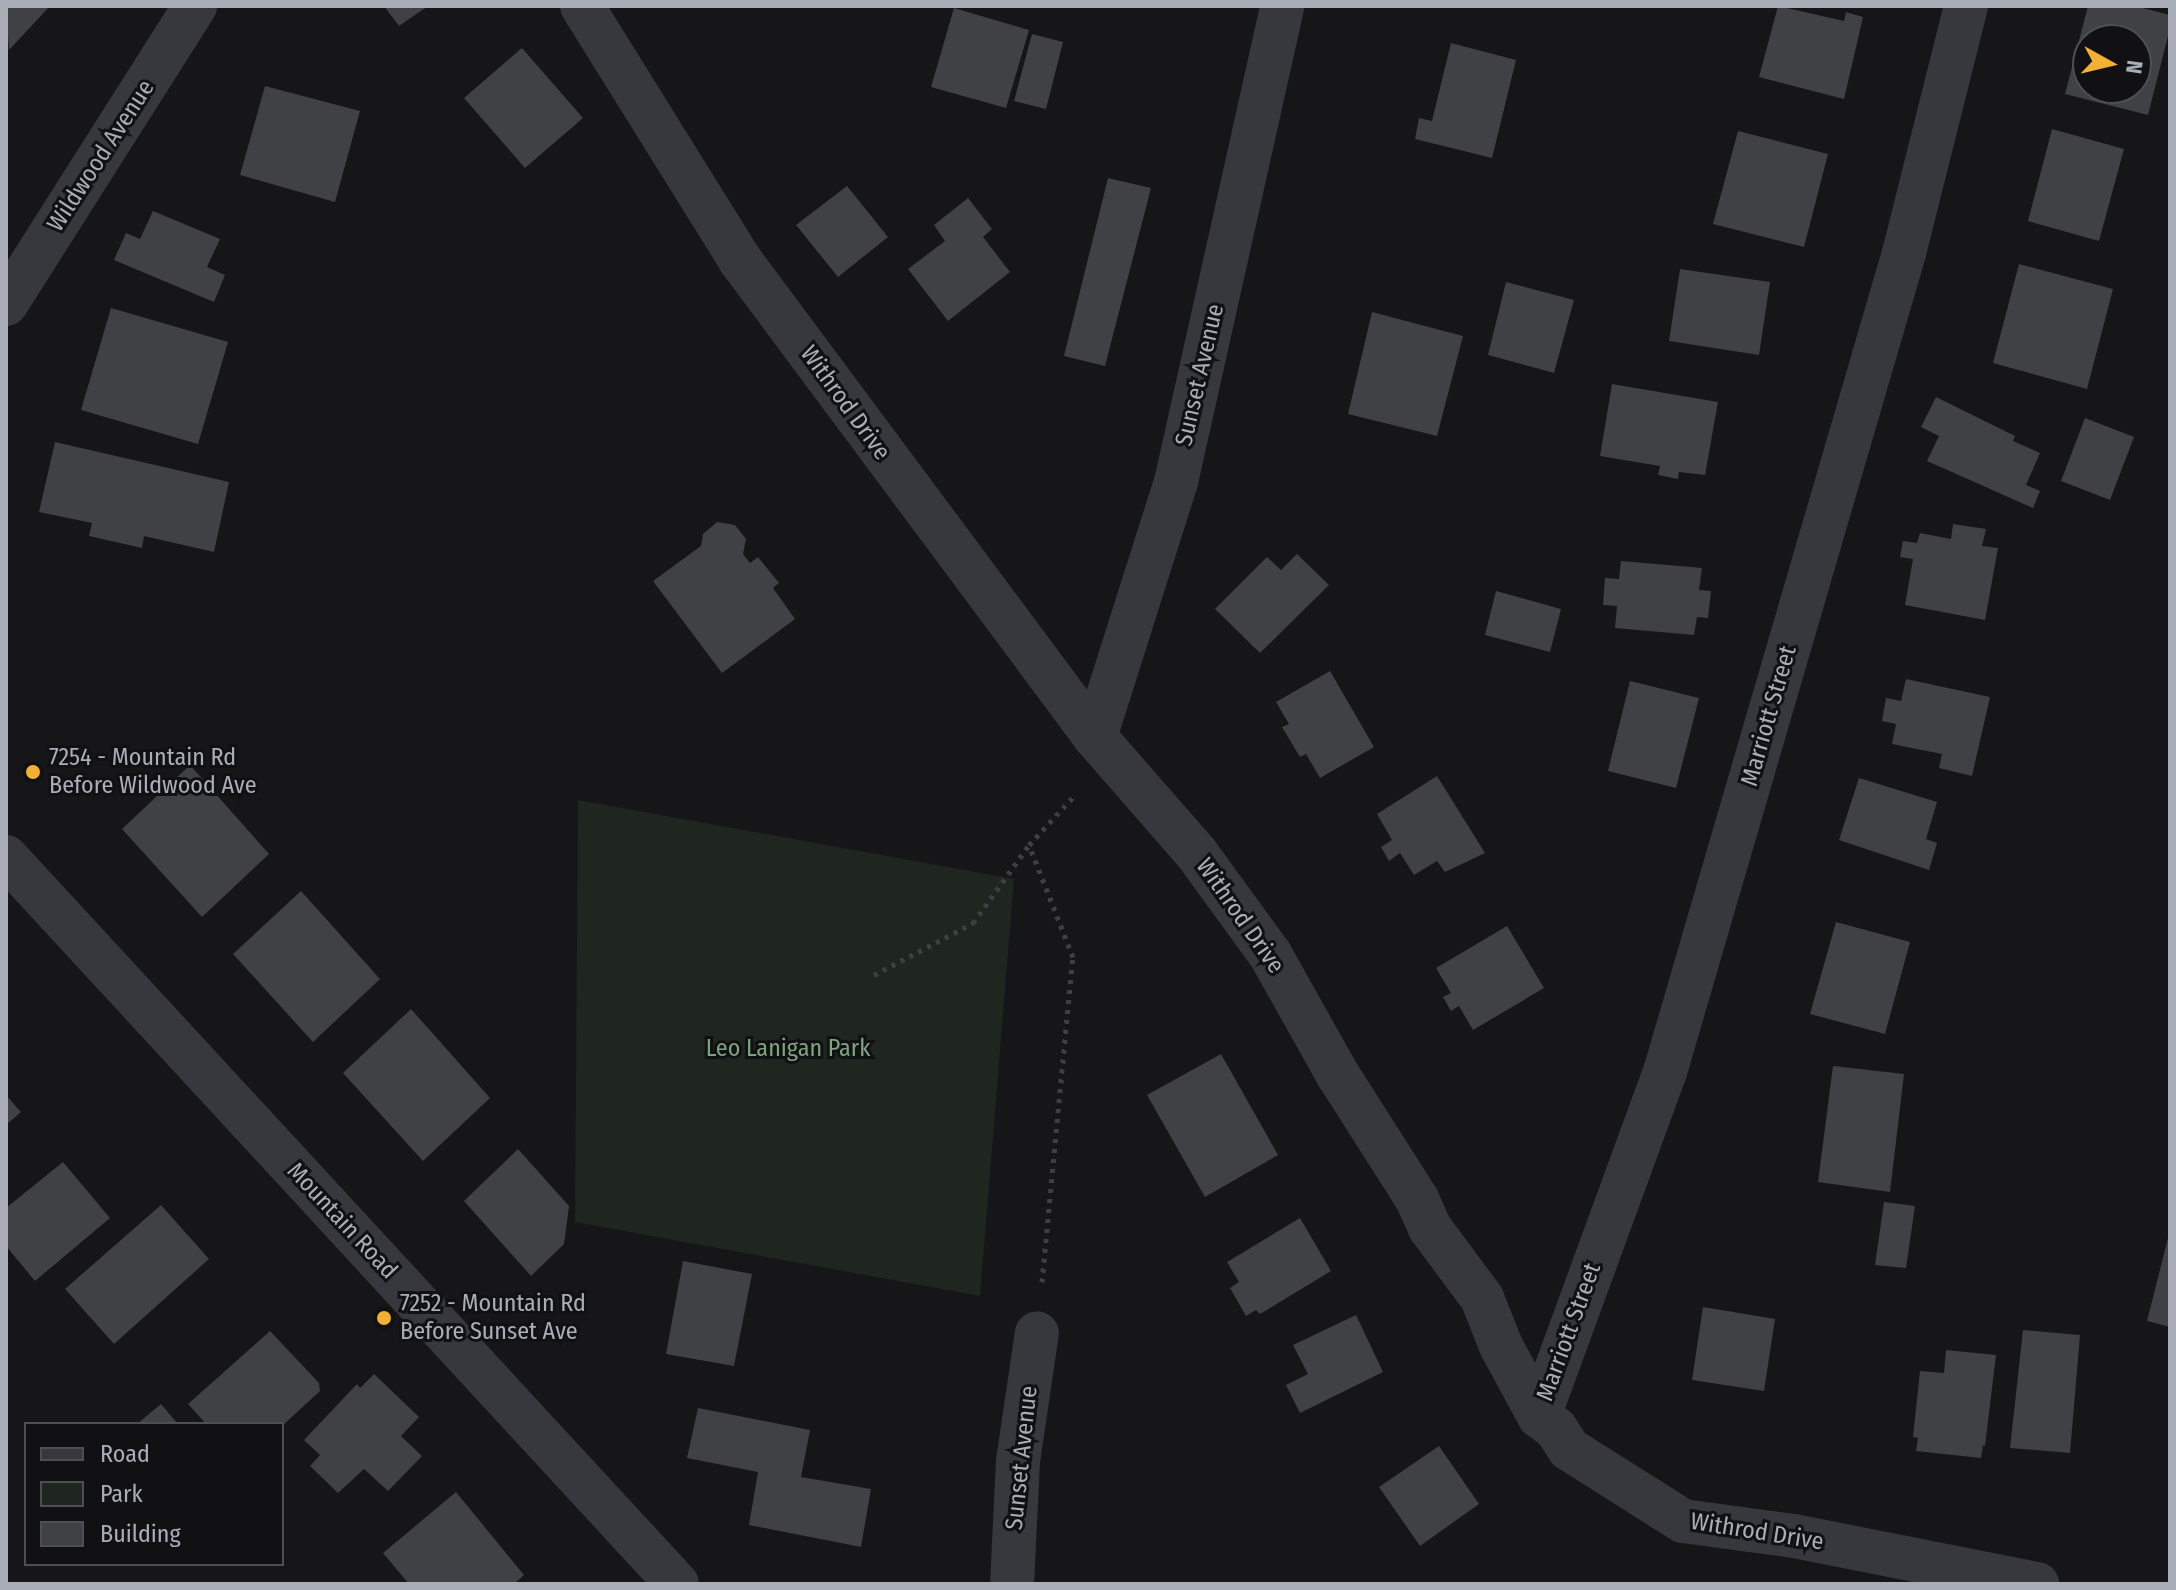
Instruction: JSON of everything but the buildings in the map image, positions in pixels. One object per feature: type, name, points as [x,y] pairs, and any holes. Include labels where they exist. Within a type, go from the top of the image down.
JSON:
[{"type":"street","name":"Wildwood Avenue","points":[[6,304],[195,6]]},
{"type":"street","name":"Withrod Drive","points":[[582,6],[740,260],[1095,737],[1197,854],[1270,954],[1338,1075],[1417,1199],[1430,1228],[1482,1298],[1501,1346],[1539,1416],[1556,1429],[1569,1449],[1683,1521],[1794,1536],[2037,1584]]},
{"type":"street","name":"Sunset Avenue","points":[[1095,737],[1176,482],[1282,6]]},
{"type":"street","name":"Marriott Street","points":[[1539,1416],[1665,1072],[1904,253],[1966,6]]},
{"type":"street","name":"Mountain Road","points":[[6,857],[677,1584]]},
{"type":"street","name":"Sunset Avenue","points":[[1012,1584],[1018,1461],[1037,1333]]},
{"type":"path","points":[[874,975],[973,923],[1029,845],[1088,782],[1095,737]]},
{"type":"path","points":[[1029,845],[1073,957],[1037,1333]]},
{"type":"green space","name":"Leo Lanigan Park","points":[[578,800],[1014,879],[980,1296],[575,1222]]},
{"type":"place","name":"7254 - Mountain Rd Before Wildwood Ave","points":[[33,772]]},
{"type":"place","name":"7252 - Mountain Rd Before Sunset Ave","points":[[384,1318]]}]
